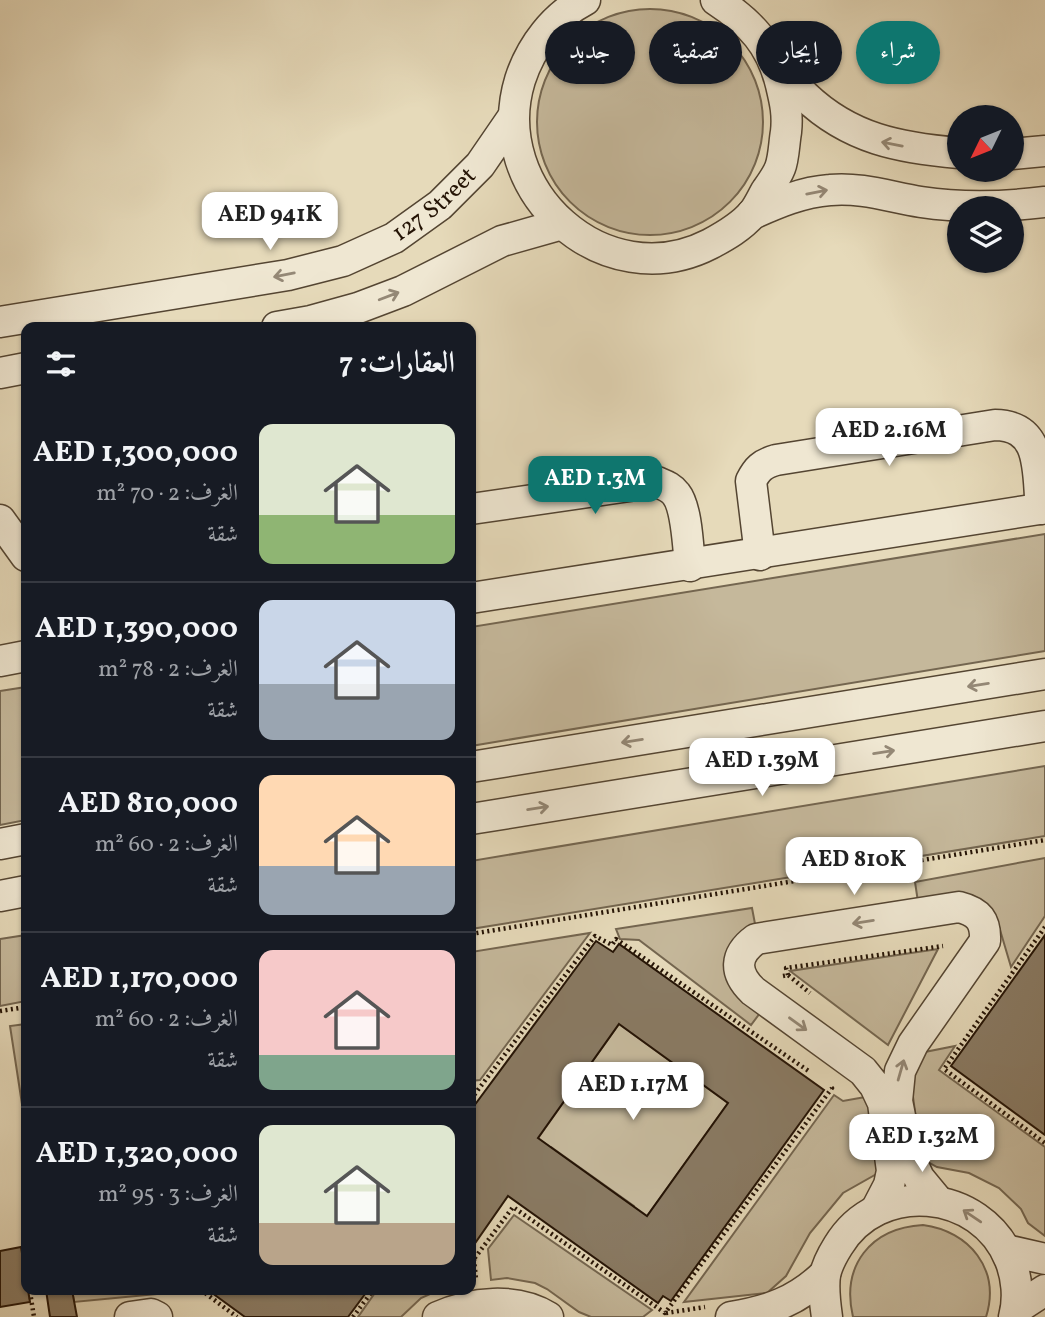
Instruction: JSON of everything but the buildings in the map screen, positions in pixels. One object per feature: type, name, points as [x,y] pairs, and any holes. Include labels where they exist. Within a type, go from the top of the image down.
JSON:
[{"type":"street","points":[[585,0],[558,12],[536,44],[524,67],[513,117],[523,170],[536,195],[562,224],[603,249],[635,257],[667,257],[699,250],[728,235],[752,214],[781,167],[788,114],[781,84]]},
{"type":"street","points":[[716,0],[739,15],[756,32]]},
{"type":"street","points":[[794,84],[805,97],[841,123],[881,142],[947,151]]},
{"type":"street","name":"127 Street","points":[[0,321],[288,275],[343,261],[394,237],[440,205],[480,165],[513,117]]},
{"type":"street","points":[[1024,153],[1045,151]]},
{"type":"street","points":[[752,214],[790,198],[830,190],[871,191],[922,202],[973,206],[1045,202]]},
{"type":"street","points":[[305,322],[358,308],[403,291],[502,241],[562,224]]},
{"type":"street","points":[[0,373],[21,369]]},
{"type":"street","points":[[476,597],[690,566],[760,555],[1043,509],[1036,456],[1031,442],[1022,432],[1009,426],[995,425],[765,463],[756,471],[751,481],[760,555]]},
{"type":"street","points":[[476,508],[657,482],[668,486],[677,495],[682,506],[690,566]]},
{"type":"street","points":[[0,520],[21,549]]},
{"type":"street","points":[[0,661],[21,657]]},
{"type":"street","points":[[476,766],[1045,674]]},
{"type":"street","points":[[476,818],[1045,726]]},
{"type":"street","points":[[0,844],[21,840]]},
{"type":"street","points":[[0,896],[21,892]]},
{"type":"street","points":[[876,1210],[889,1185],[892,1171],[883,1103],[875,1086],[863,1071],[744,982],[739,971],[740,958],[746,946],[756,939],[959,906],[971,910],[981,918],[985,941],[905,1057],[897,1086],[897,1101],[907,1152],[919,1178],[938,1201]]},
{"type":"street","points":[[731,1317],[780,1306],[797,1297],[825,1274],[844,1237],[858,1222],[895,1202],[916,1199],[938,1201],[965,1210],[988,1227],[1006,1250],[1013,1269],[1017,1289],[1015,1313]]},
{"type":"street","points":[[1006,1250],[1045,1259]]},
{"type":"street","points":[[825,1274],[827,1317]]},
{"type":"street","points":[[1015,1313],[1045,1290]]},
{"type":"street","points":[[438,1317],[468,1308],[496,1304],[522,1306],[537,1310],[548,1317]]},
{"type":"street","points":[[130,1317],[151,1314],[157,1317]]},
{"type":"path","points":[[476,933],[1045,840]]},
{"type":"path","points":[[938,955],[943,946],[948,909]]},
{"type":"path","points":[[1045,927],[944,1069],[1045,1143]]},
{"type":"path","points":[[476,1092],[595,936],[612,945],[616,939],[832,1088],[665,1313],[513,1207],[476,1256]]},
{"type":"path","points":[[820,1001],[788,975],[786,968],[943,946]]},
{"type":"path","points":[[744,982],[788,975]]},
{"type":"path","points":[[0,1011],[21,1008]]},
{"type":"path","points":[[30,1295],[34,1317]]},
{"type":"path","points":[[208,1295],[237,1317]]},
{"type":"path","points":[[353,1317],[369,1295]]},
{"type":"shaded area","points":[[628,11],[672,11],[700,21],[649,21],[649,84],[742,84],[742,56],[758,89],[762,111],[761,144],[744,185],[730,202],[713,216],[672,233],[628,233],[587,216],[570,202],[556,185],[539,144],[539,100],[545,82],[545,84],[635,84],[635,21],[600,21]]},
{"type":"shaded area","points":[[1045,534],[1045,651],[476,745],[476,626]]},
{"type":"shaded area","points":[[21,688],[21,821],[0,825],[0,691]]},
{"type":"shaded area","points":[[1045,766],[1045,836],[476,928],[476,860]]},
{"type":"shaded area","points":[[1045,858],[1045,916],[1011,967],[998,923],[918,902],[915,882]]},
{"type":"shaded area","points":[[752,908],[756,929],[727,953],[726,976],[739,994],[763,1009],[751,1025],[639,940],[620,939],[616,929]]},
{"type":"shaded area","points":[[590,933],[480,1080],[476,1080],[476,951]]},
{"type":"shaded area","points":[[21,936],[21,1002],[0,1006],[0,939]]},
{"type":"shaded area","points":[[938,949],[888,1045],[790,971]]},
{"type":"shaded area","points":[[619,1024],[728,1103],[637,1230],[634,1206],[551,1147],[529,1151]]},
{"type":"shaded area","points":[[21,1025],[21,1098],[10,1026]]},
{"type":"shaded area","points":[[955,1046],[939,1070],[1045,1147],[1045,1236],[1028,1223],[1021,1209],[999,1188],[969,1173],[937,1167],[928,1162],[920,1148],[910,1075],[920,1053]]},
{"type":"shaded area","points":[[834,1095],[843,1101],[871,1096],[880,1172],[843,1193],[810,1233],[786,1276],[767,1293],[684,1302]]},
{"type":"shaded area","points":[[514,1215],[652,1310],[643,1317],[591,1317],[535,1283],[507,1278],[491,1280],[488,1249]]},
{"type":"shaded area","points":[[923,1225],[954,1235],[977,1255],[985,1268],[989,1283],[986,1317],[853,1317],[851,1282],[864,1253],[888,1233]]},
{"type":"shaded area","points":[[73,1295],[146,1295],[74,1302]]},
{"type":"shaded area","points":[[373,1295],[428,1295],[401,1317],[358,1317]]}]
